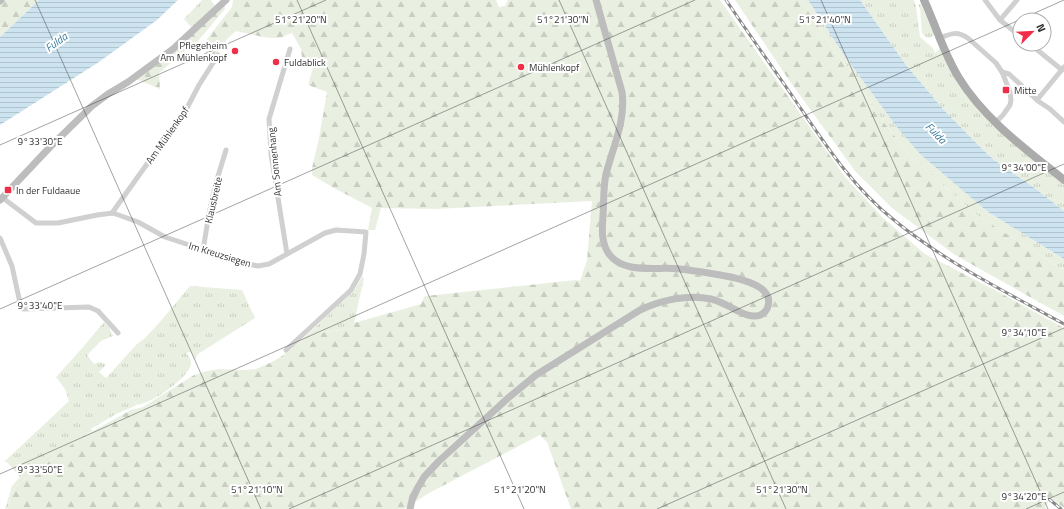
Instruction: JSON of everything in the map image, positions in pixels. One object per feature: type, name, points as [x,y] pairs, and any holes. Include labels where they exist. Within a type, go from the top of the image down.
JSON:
[{"type":"main road","points":[[924,0],[952,64],[966,88],[981,107],[996,122],[1064,180]]},
{"type":"street","points":[[1,199],[73,123],[92,106],[173,49],[226,0]]},
{"type":"street","points":[[410,509],[412,500],[424,477],[439,460],[508,398],[536,375],[640,310],[660,302],[690,297],[711,299],[753,316],[762,314],[769,306],[768,297],[764,291],[757,286],[748,283],[732,278],[679,269],[633,268],[617,262],[609,254],[603,236],[604,190],[606,176],[622,117],[623,100],[596,0]]},
{"type":"street","points":[[985,0],[1000,20],[1012,30]]},
{"type":"street","points":[[1000,20],[1017,0]]},
{"type":"street","points":[[940,38],[955,33],[964,36],[996,63],[1002,72],[1010,92],[1011,100],[1010,105],[996,122]]},
{"type":"street","name":"Am Sonnenhang","points":[[287,254],[271,154],[269,119],[290,49]]},
{"type":"street","points":[[1037,100],[1063,68],[1041,52]]},
{"type":"street","name":"Am Mühlenkopf","points":[[112,213],[187,108],[199,85],[218,55]]},
{"type":"street","points":[[1002,72],[1009,74],[1064,122]]},
{"type":"street","name":"Klausbreite","points":[[203,250],[212,200],[226,150]]},
{"type":"street","name":"Im Kreuzsiegen","points":[[1,199],[36,223],[58,223],[112,213],[138,222],[165,237],[244,263],[258,266],[269,264],[325,233],[336,230],[366,232],[360,274],[351,290],[286,350]]},
{"type":"street","points":[[0,238],[12,266],[21,307],[23,309],[89,307],[98,311],[118,333]]},
{"type":"green space","points":[[0,0],[39,0],[0,37]]},
{"type":"green space","points":[[202,0],[211,0],[215,6],[192,28],[184,19]]},
{"type":"green space","points":[[233,0],[496,0],[499,7],[505,6],[508,0],[720,0],[845,177],[883,218],[925,254],[1064,328],[1064,508],[1051,498],[1045,507],[1047,509],[571,509],[547,442],[540,435],[429,493],[404,509],[7,509],[12,491],[20,483],[82,437],[131,410],[143,407],[194,375],[219,369],[256,369],[282,356],[307,335],[353,328],[354,323],[421,304],[426,296],[576,280],[580,281],[587,260],[592,201],[435,209],[381,208],[375,230],[368,230],[372,208],[312,175],[312,168],[327,92],[308,85],[315,61],[302,57],[301,49],[292,33],[273,38],[236,31],[228,38],[214,57],[200,48],[232,7]]},
{"type":"green space","points":[[735,0],[802,0],[836,53],[853,73],[875,111],[911,157],[978,216],[1064,270],[1064,316],[955,255],[892,208],[855,171],[791,83]]},
{"type":"green space","points":[[802,0],[808,0],[846,58],[896,126],[988,212],[1064,259],[1064,270],[978,216],[911,157],[875,111],[853,73],[836,53]]},
{"type":"green space","points":[[860,0],[914,0],[920,37],[933,48],[935,53],[940,48],[993,124],[1064,185],[1064,211],[1036,189],[993,159],[943,109],[906,65]]},
{"type":"green space","points":[[921,4],[934,34],[930,38],[926,37],[922,33],[920,8],[918,5]]},
{"type":"green space","points":[[224,5],[225,9],[198,41],[159,73],[160,89],[136,79]]},
{"type":"green space","points":[[362,277],[364,278],[353,328],[307,335],[355,289]]},
{"type":"green space","points":[[190,286],[242,290],[255,318],[198,354],[195,360],[191,352],[186,353],[191,361],[187,372],[181,379],[159,396],[147,402],[138,405],[132,400],[137,405],[116,414],[91,429],[92,431],[20,483],[12,491],[7,509],[5,509],[12,486],[20,477],[7,462],[4,462],[69,401],[65,389],[56,377],[104,322],[109,327],[113,336],[101,341],[87,355],[94,364],[100,362],[106,365],[99,372],[106,378],[137,344],[144,339],[159,323]]},
{"type":"water","name":"Fulda","points":[[39,0],[178,0],[157,20],[99,62],[0,125],[0,37]]},
{"type":"water","name":"Fulda","points":[[808,0],[860,0],[906,65],[943,109],[993,159],[1036,189],[1064,211],[1064,259],[988,212],[920,154],[896,126],[846,58]]},
{"type":"railway","points":[[726,0],[827,147],[851,178],[879,207],[914,235],[955,263],[1064,324]]},
{"type":"railway","points":[[1049,499],[1061,509]]},
{"type":"place","name":"Pflegeheim Am Mühlenkopf","points":[[235,51]]},
{"type":"place","name":"Fuldablick","points":[[276,62]]},
{"type":"place","name":"Mühlenkopf","points":[[521,67]]},
{"type":"place","name":"Mitte","points":[[1006,90]]},
{"type":"place","name":"In der Fuldaaue","points":[[8,190]]}]
